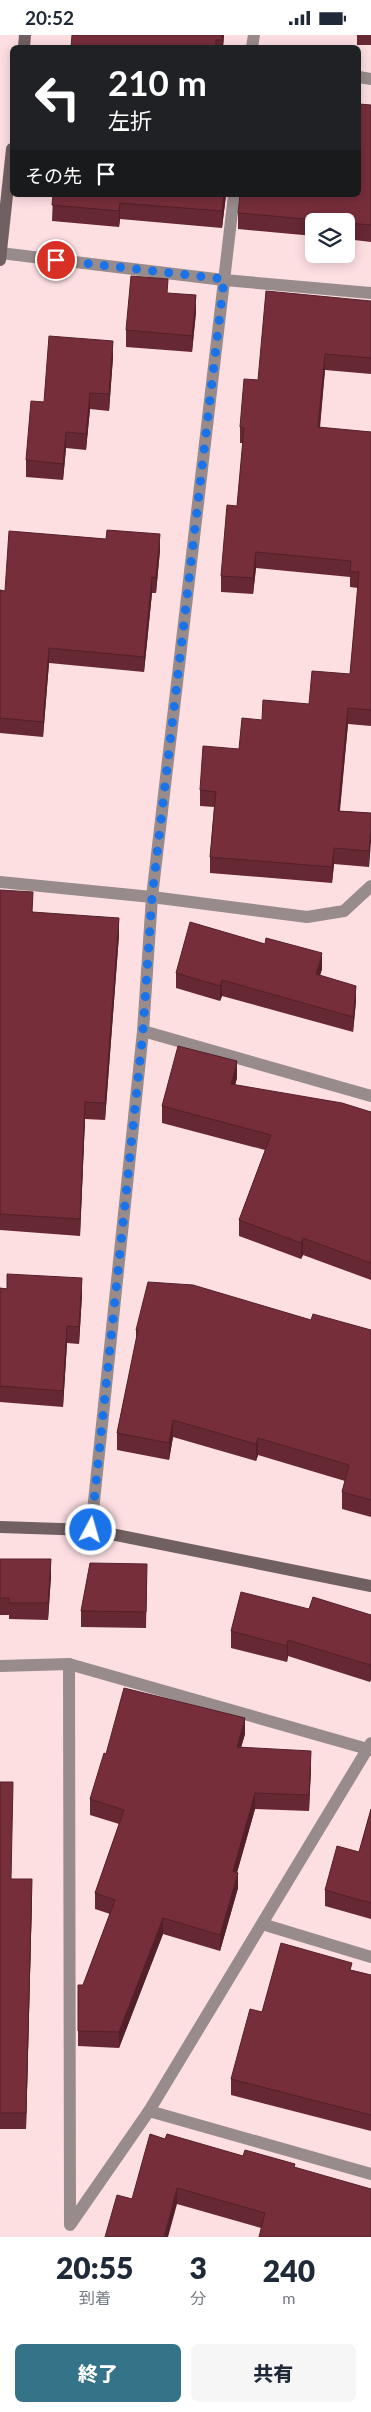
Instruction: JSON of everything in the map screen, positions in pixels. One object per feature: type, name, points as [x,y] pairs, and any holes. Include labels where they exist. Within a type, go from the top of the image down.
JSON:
[{"type":"street","points":[[10,167],[0,255],[371,293]]},
{"type":"street","points":[[91,1530],[143,1031],[152,897],[234,197]]},
{"type":"street","points":[[0,882],[152,897],[307,917],[344,911],[371,886]]},
{"type":"street","points":[[143,1031],[371,1096]]},
{"type":"street","points":[[0,1527],[91,1530],[371,1586]]},
{"type":"street","points":[[69,1664],[70,2231]]},
{"type":"street","points":[[0,1666],[69,1664],[370,1747],[148,2111],[70,2231]]},
{"type":"street","points":[[262,1924],[371,1957]]},
{"type":"street","points":[[148,2111],[371,2174]]},
{"type":"building","points":[[72,35],[222,35],[222,40],[216,40],[216,45],[71,45]]},
{"type":"building","points":[[361,104],[371,105],[371,225],[355,224],[355,213],[305,213],[305,219],[238,213],[240,197],[361,197]]},
{"type":"building","points":[[53,197],[224,197],[222,211],[120,203],[119,211],[52,205]]},
{"type":"building","points":[[131,276],[168,279],[167,293],[196,295],[192,336],[126,330]]},
{"type":"building","points":[[266,291],[371,301],[371,358],[325,354],[318,427],[371,432],[371,710],[348,708],[338,811],[371,813],[369,851],[334,848],[332,867],[210,857],[216,792],[200,790],[203,746],[239,749],[242,718],[262,720],[263,700],[309,704],[312,671],[350,674],[359,572],[350,572],[351,561],[256,552],[253,578],[221,576],[227,505],[237,506],[244,428],[240,427],[244,379],[258,380]]},
{"type":"building","points":[[49,336],[113,341],[109,394],[90,393],[86,434],[66,432],[63,464],[26,460],[31,401],[44,402]]},
{"type":"building","points":[[107,530],[160,534],[156,578],[152,577],[144,657],[49,648],[43,722],[0,718],[0,590],[5,591],[9,531],[106,539]]},
{"type":"building","points":[[0,890],[33,892],[32,912],[119,918],[105,1103],[85,1102],[80,1219],[0,1214]]},
{"type":"building","points":[[190,922],[265,944],[266,938],[322,953],[316,974],[356,986],[353,1017],[222,980],[220,986],[176,973]]},
{"type":"building","points":[[178,1046],[237,1061],[231,1084],[342,1103],[371,1112],[371,1263],[303,1238],[301,1243],[239,1220],[271,1135],[162,1106]]},
{"type":"building","points":[[7,1274],[82,1278],[79,1327],[67,1326],[63,1391],[0,1386],[0,1288],[7,1289]]},
{"type":"building","points":[[148,1282],[193,1285],[311,1320],[313,1314],[371,1330],[371,1500],[342,1492],[349,1465],[258,1438],[256,1444],[173,1420],[169,1443],[117,1433],[138,1330],[136,1330]]},
{"type":"building","points":[[0,1559],[51,1559],[48,1603],[9,1603],[9,1598],[0,1598]]},
{"type":"building","points":[[90,1563],[147,1564],[146,1612],[81,1611]]},
{"type":"building","points":[[241,1592],[309,1609],[313,1597],[371,1615],[370,1665],[288,1640],[287,1646],[231,1631]]},
{"type":"building","points":[[124,1688],[245,1718],[237,1747],[311,1751],[309,1795],[255,1793],[233,1871],[238,1873],[220,1935],[163,1918],[119,2032],[78,2031],[78,1985],[83,1985],[115,1900],[95,1893],[124,1810],[90,1799],[104,1753],[106,1754]]},
{"type":"building","points":[[0,1782],[13,1782],[11,1879],[32,1879],[26,2113],[0,2113]]},
{"type":"building","points":[[371,1809],[371,1903],[325,1890],[337,1846],[359,1852]]},
{"type":"building","points":[[281,1943],[352,1963],[350,1970],[371,1975],[371,2115],[231,2079],[250,2009],[262,2012]]},
{"type":"building","points":[[150,2134],[165,2139],[167,2134],[243,2156],[245,2150],[295,2164],[294,2167],[371,2189],[371,2237],[259,2237],[265,2213],[177,2188],[164,2237],[105,2237],[117,2195],[132,2199]]},
{"type":"route","points":[[56,260],[224,279],[152,897],[143,1031],[91,1530]]}]
